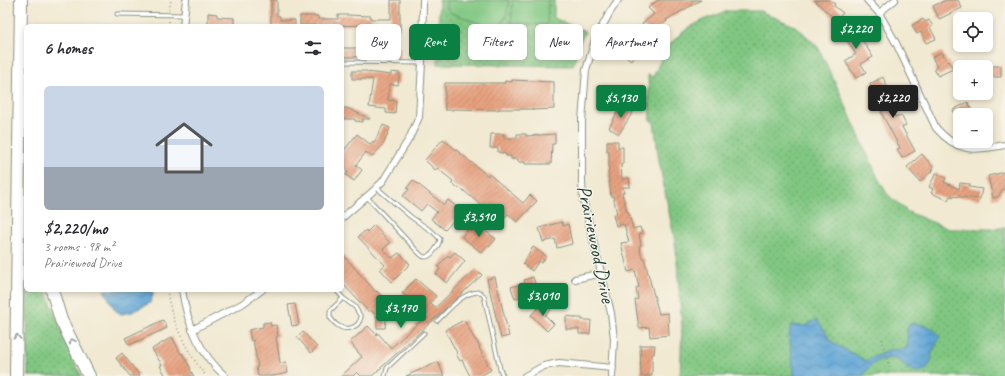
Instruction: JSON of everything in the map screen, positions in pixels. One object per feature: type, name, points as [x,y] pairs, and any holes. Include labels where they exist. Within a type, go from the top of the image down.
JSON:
[{"type":"highway","points":[[16,376],[21,0]]},
{"type":"highway","points":[[20,119],[24,149]]},
{"type":"highway","points":[[53,292],[61,320],[89,376]]},
{"type":"street","points":[[183,24],[186,0]]},
{"type":"street","points":[[344,216],[367,197],[383,180],[409,139],[418,117],[422,63],[423,0]]},
{"type":"street","name":"Prairiewood Drive","points":[[612,376],[614,339],[611,313],[584,199],[582,182],[582,121],[586,70],[595,40],[618,0]]},
{"type":"street","points":[[867,0],[879,14],[896,44],[936,128],[945,138],[959,147],[976,149],[1005,145]]},
{"type":"street","points":[[879,14],[895,0]]},
{"type":"street","points":[[575,279],[602,273]]},
{"type":"street","points":[[182,292],[192,330],[202,350],[216,369],[224,376]]},
{"type":"street","points":[[192,330],[242,304],[259,292]]},
{"type":"street","points":[[525,376],[544,366],[559,363],[613,368]]},
{"type":"lane","points":[[117,14],[184,15]]},
{"type":"lane","points":[[344,62],[422,63]]},
{"type":"lane","points":[[367,197],[417,251],[424,257],[431,254],[440,243],[440,239],[376,188]]},
{"type":"lane","points":[[437,321],[467,294],[474,291],[480,292],[484,296],[500,369],[503,376]]},
{"type":"lane","points":[[338,292],[355,308],[361,317],[357,326],[351,328],[339,326],[330,317],[330,310],[344,298]]},
{"type":"lane","points":[[385,376],[387,368],[424,333]]},
{"type":"path","points":[[168,292],[175,319],[182,338],[190,354],[206,376]]},
{"type":"path","points":[[882,339],[890,370]]},
{"type":"green space","points":[[439,0],[554,0],[554,18],[567,24],[535,24],[535,60],[575,60],[573,66],[438,64],[438,60],[460,60],[460,24],[439,24]]},
{"type":"green space","points":[[446,0],[509,0],[507,14],[501,24],[481,24],[451,13],[447,8]]},
{"type":"green space","points":[[513,0],[548,0],[547,24],[511,23]]},
{"type":"green space","points":[[728,11],[760,11],[797,27],[818,47],[877,176],[887,194],[908,212],[949,229],[995,229],[1005,227],[1005,376],[680,376],[682,328],[676,248],[659,161],[654,122],[650,120],[648,75],[653,77],[661,60],[670,60],[670,44],[680,34],[711,17]]},
{"type":"green space","points":[[27,292],[47,292],[73,361],[82,376],[28,376]]},
{"type":"water","points":[[105,292],[153,292],[150,303],[132,312],[121,314],[115,310]]},
{"type":"water","points":[[815,320],[818,321],[831,341],[865,361],[889,350],[906,349],[908,343],[907,331],[909,324],[917,324],[931,328],[938,333],[940,337],[932,353],[931,362],[926,370],[917,372],[908,369],[899,360],[883,359],[874,363],[863,376],[793,376],[794,372],[789,336],[791,325],[806,326]]},
{"type":"building","points":[[271,0],[277,0],[277,16],[280,16],[280,20],[295,20],[295,24],[271,24]]},
{"type":"building","points":[[391,0],[400,0],[400,24],[356,24],[356,25],[344,26],[344,24],[300,24],[300,16],[318,16],[318,19],[338,19],[338,15],[371,16],[371,19],[391,19]]},
{"type":"building","points":[[658,0],[701,0],[666,20],[667,21],[663,24],[642,24],[654,14],[648,8]]},
{"type":"building","points":[[814,0],[830,0],[835,4],[834,6],[843,13],[836,20]]},
{"type":"building","points":[[946,0],[958,0],[962,8],[939,19],[933,6]]},
{"type":"building","points":[[208,13],[217,14],[217,17],[234,18],[234,24],[208,24]]},
{"type":"building","points":[[923,19],[925,22],[929,20],[933,26],[930,27],[936,39],[926,43],[921,32],[917,34],[912,25]]},
{"type":"building","points":[[850,21],[873,57],[861,64],[866,72],[856,78],[845,61],[856,54],[839,29]]},
{"type":"building","points":[[344,48],[356,48],[356,57],[344,57]]},
{"type":"building","points":[[942,52],[947,62],[949,61],[953,69],[938,76],[934,69],[937,67],[932,57]]},
{"type":"building","points":[[993,66],[1001,66],[1001,77],[993,77]]},
{"type":"building","points":[[352,71],[367,71],[391,75],[391,72],[400,73],[398,85],[390,84],[388,100],[396,101],[395,114],[386,113],[386,109],[369,107],[373,79],[352,79]]},
{"type":"building","points":[[883,77],[891,96],[886,99],[895,117],[901,115],[906,125],[902,127],[915,151],[902,158],[897,149],[900,148],[881,112],[885,110],[870,84]]},
{"type":"building","points":[[512,80],[554,82],[554,109],[445,110],[445,83],[505,83],[505,81],[512,82]]},
{"type":"building","points":[[968,102],[971,108],[957,108]]},
{"type":"building","points":[[621,105],[633,112],[619,134],[609,128]]},
{"type":"building","points":[[344,108],[370,119],[363,119],[363,122],[355,121],[355,119],[344,119]]},
{"type":"building","points":[[383,125],[390,128],[384,143],[372,157],[366,152],[356,165],[362,170],[354,181],[346,175],[348,172],[344,169],[344,150],[357,134],[370,144],[373,141],[374,143]]},
{"type":"building","points":[[491,134],[504,134],[504,138],[517,138],[517,134],[526,134],[526,136],[555,134],[555,144],[552,144],[551,164],[525,164],[525,162],[518,162],[518,159],[511,159],[511,156],[506,156],[506,154],[498,152],[498,148],[490,148]]},
{"type":"building","points":[[443,139],[488,176],[489,174],[523,203],[530,195],[537,201],[517,222],[508,214],[501,222],[463,190],[458,187],[457,188],[451,183],[453,181],[437,168],[435,170],[425,160]]},
{"type":"building","points":[[607,141],[618,141],[618,147],[623,147],[623,164],[621,164],[622,179],[629,178],[630,187],[623,187],[624,192],[622,193],[633,229],[640,227],[642,233],[639,234],[641,245],[639,246],[642,258],[644,258],[659,314],[668,313],[669,335],[650,337],[649,327],[639,328],[635,300],[638,299],[636,288],[639,287],[635,270],[628,272],[621,243],[629,242],[624,224],[616,226],[613,215],[617,214],[613,196],[611,196],[608,172],[609,151],[607,151]]},
{"type":"building","points":[[922,154],[934,168],[920,182],[907,167]]},
{"type":"building","points":[[1005,172],[1005,189],[1003,189],[998,197],[993,198],[988,176]]},
{"type":"building","points":[[936,173],[946,178],[944,182],[959,189],[960,183],[970,184],[969,187],[982,189],[980,199],[950,196],[948,200],[931,193],[933,189],[929,187]]},
{"type":"building","points":[[413,180],[444,205],[448,200],[462,211],[445,230],[431,219],[437,212],[427,204],[421,211],[403,196],[409,189],[407,188]]},
{"type":"building","points":[[474,222],[496,239],[482,253],[462,237]]},
{"type":"building","points":[[562,222],[563,226],[568,224],[572,244],[557,248],[555,239],[543,242],[539,228]]},
{"type":"building","points":[[374,225],[390,243],[383,249],[392,258],[399,253],[410,264],[392,282],[380,269],[385,265],[358,237],[366,230],[367,232]]},
{"type":"building","points":[[533,247],[546,256],[542,263],[539,261],[532,271],[523,264]]},
{"type":"building","points":[[455,252],[465,261],[447,283],[436,274],[440,269],[438,267],[448,255],[450,257]]},
{"type":"building","points":[[344,256],[386,301],[383,303],[393,314],[386,320],[385,328],[377,328],[377,317],[371,310],[369,312],[344,285]]},
{"type":"building","points":[[476,269],[482,275],[372,376],[361,376],[357,372],[353,376],[341,376],[362,357],[350,342],[368,326],[377,335],[377,332],[391,348],[428,314],[402,293],[416,279],[436,296],[430,303],[435,308]]},
{"type":"building","points":[[495,277],[509,336],[501,338],[487,279]]},
{"type":"building","points":[[533,277],[537,289],[533,290],[536,301],[523,305],[520,297],[515,299],[511,287],[525,283],[524,280]]},
{"type":"building","points":[[544,302],[551,310],[545,315],[554,324],[547,331],[531,315]]},
{"type":"building","points":[[295,304],[299,325],[292,326],[288,305]]},
{"type":"building","points":[[566,316],[582,318],[582,320],[591,320],[590,334],[579,334],[579,329],[566,329]]},
{"type":"building","points":[[163,320],[167,328],[129,345],[125,338]]},
{"type":"building","points":[[464,320],[480,347],[479,348],[491,370],[480,376],[470,376],[462,360],[460,361],[456,354],[457,353],[445,330]]},
{"type":"building","points":[[270,322],[271,326],[276,325],[278,336],[276,337],[280,363],[286,362],[288,373],[273,376],[258,376],[256,367],[258,367],[253,340],[251,341],[249,330],[263,327],[263,323]]},
{"type":"building","points":[[303,332],[317,347],[311,353],[297,337]]},
{"type":"building","points":[[172,337],[194,376],[166,376],[160,366],[162,365],[152,349]]},
{"type":"building","points":[[640,345],[655,345],[654,354],[652,354],[652,376],[641,376]]},
{"type":"building","points":[[122,353],[140,376],[130,376],[116,358]]},
{"type":"building","points":[[438,362],[444,376],[406,376]]}]
